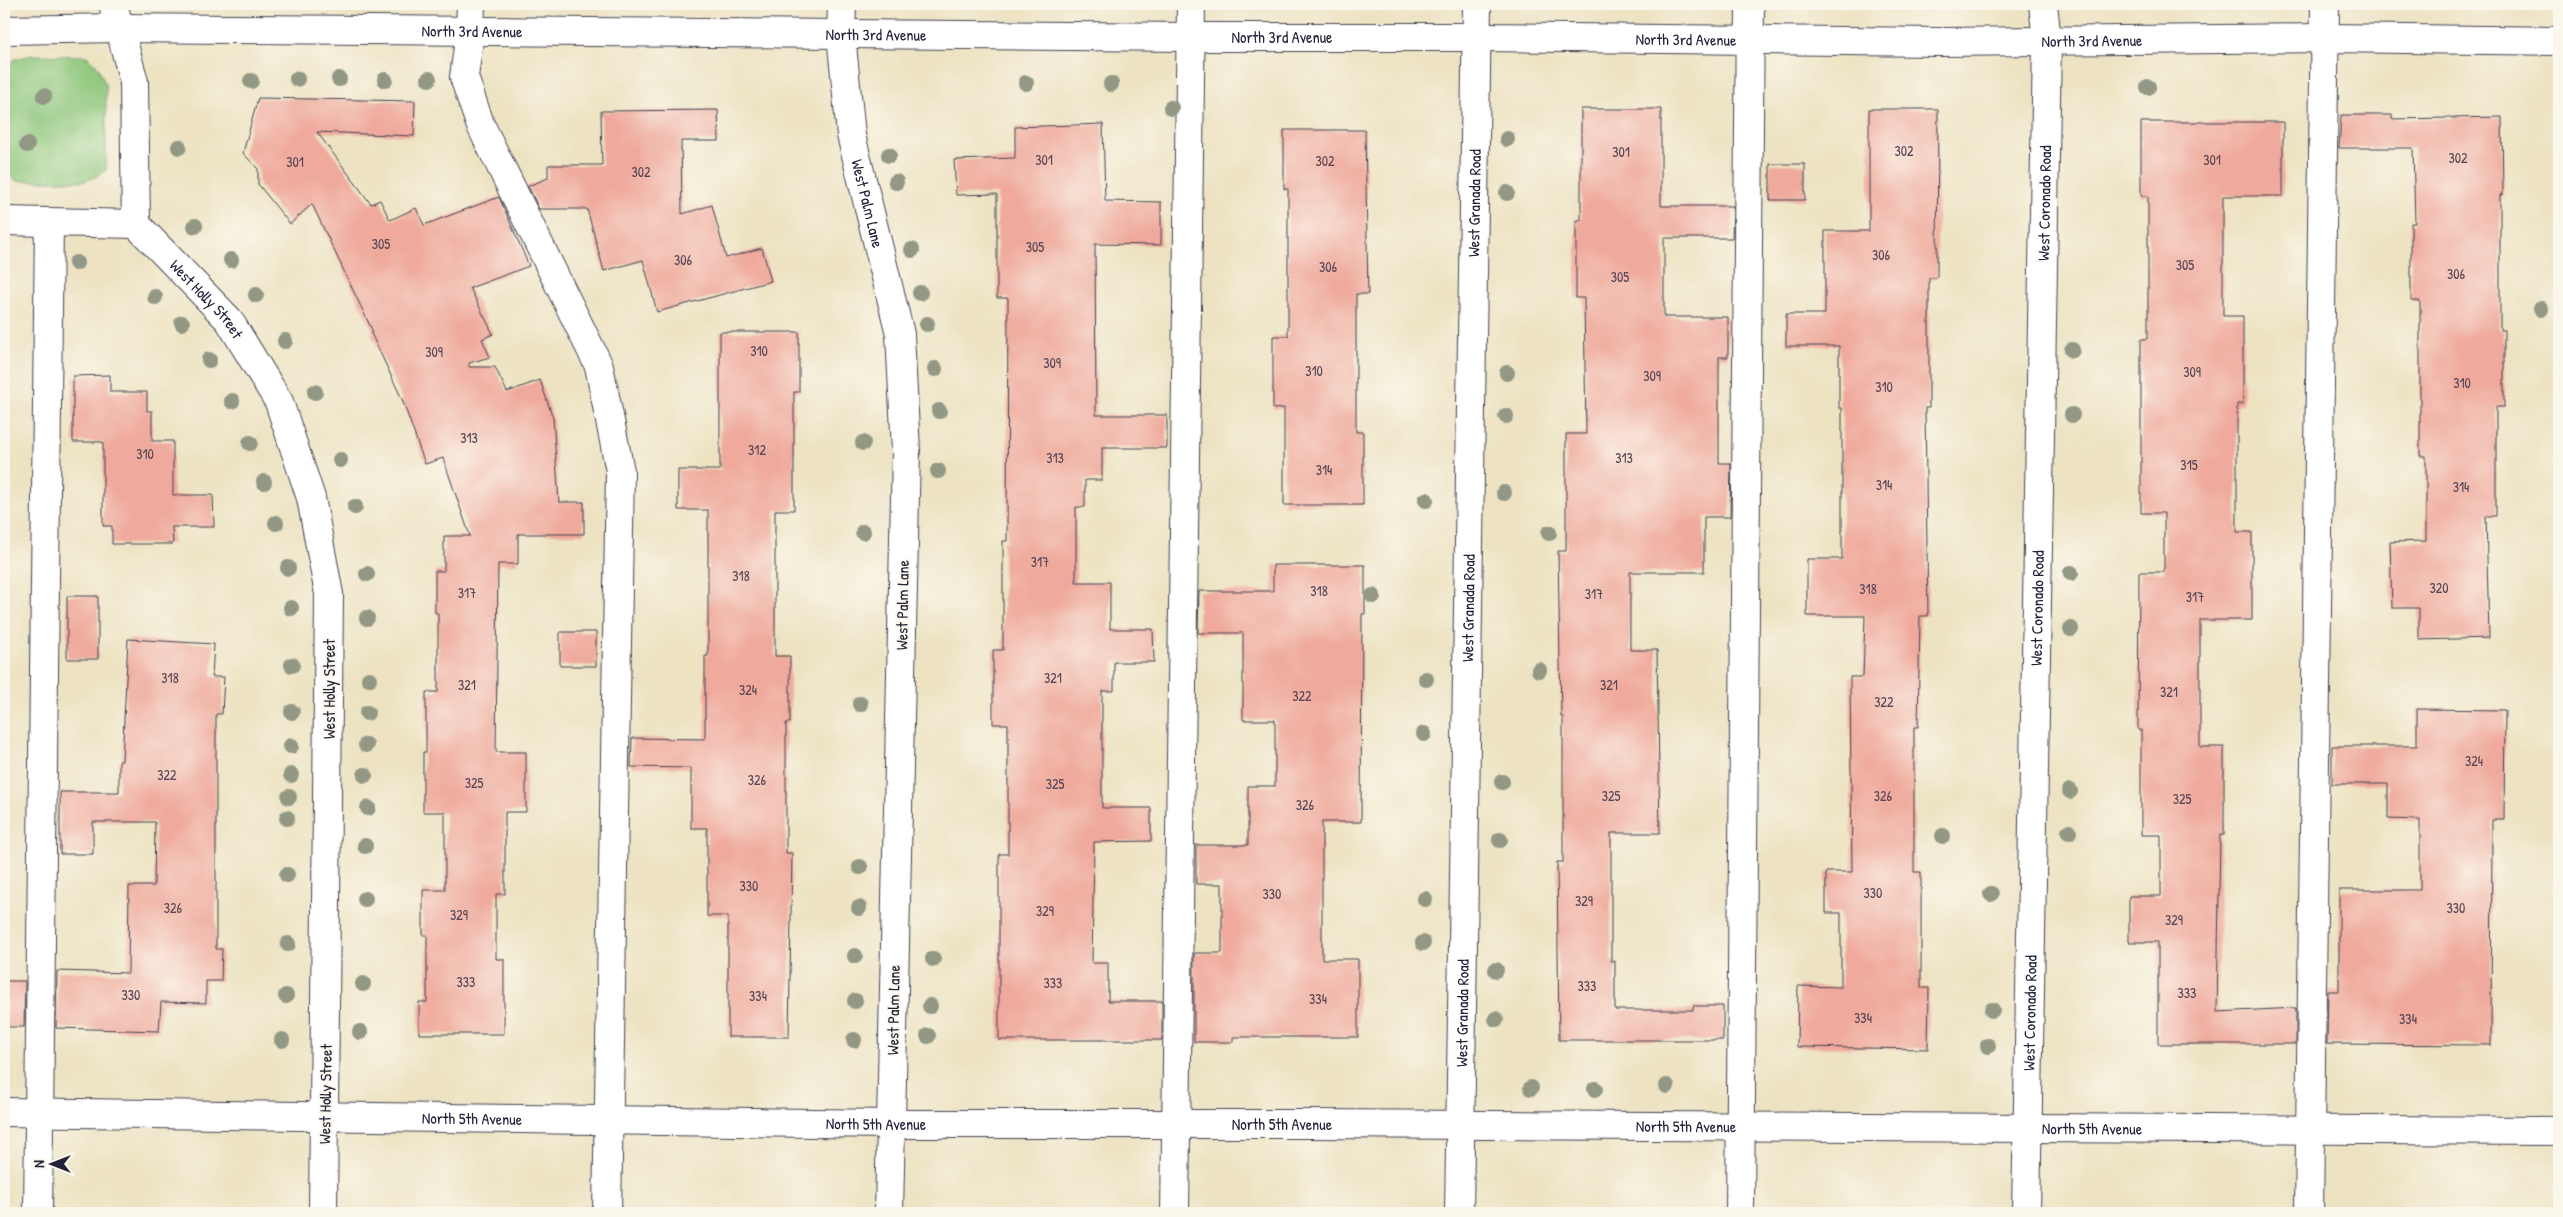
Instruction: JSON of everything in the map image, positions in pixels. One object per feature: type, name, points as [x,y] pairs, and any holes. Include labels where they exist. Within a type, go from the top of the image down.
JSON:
[{"type":"street","points":[[471,4],[470,32],[464,77],[480,124],[599,366],[620,471],[607,1213]]},
{"type":"street","name":"West Palm Lane","points":[[842,4],[841,35],[851,135],[900,334],[905,442],[889,1213]]},
{"type":"street","points":[[1175,1213],[1192,4]]},
{"type":"street","name":"West Granada Road","points":[[1459,1213],[1477,4]]},
{"type":"street","points":[[1740,1213],[1750,4]]},
{"type":"street","name":"West Coronado Road","points":[[2026,1213],[2047,41],[2043,4]]},
{"type":"street","points":[[2309,1213],[2325,4]]},
{"type":"street","points":[[4,221],[136,224],[134,82],[116,16]]},
{"type":"street","name":"North 3rd Avenue","points":[[4,30],[116,16],[470,32],[1476,37],[1749,41],[2047,41],[2325,38],[2559,40]]},
{"type":"street","points":[[38,1213],[49,222]]},
{"type":"street","name":"West Holly Street","points":[[136,224],[229,320],[279,402],[311,498],[330,594],[324,1213]]},
{"type":"street","name":"North 5th Avenue","points":[[4,1112],[324,1118],[890,1124],[2310,1128],[2559,1131]]},
{"type":"green space","points":[[33,55],[87,56],[98,67],[106,86],[106,170],[95,177],[84,181],[17,181],[4,172],[4,72],[15,59]]},
{"type":"building","points":[[258,98],[415,101],[414,136],[317,132],[371,204],[380,200],[390,220],[416,208],[424,225],[499,197],[529,266],[470,288],[493,334],[482,339],[490,357],[469,363],[469,367],[495,367],[507,392],[540,380],[553,418],[559,502],[584,502],[584,534],[518,534],[518,564],[498,564],[496,752],[526,752],[526,812],[505,812],[505,894],[496,894],[496,959],[504,959],[504,1034],[419,1034],[419,1002],[427,1002],[427,935],[423,935],[423,890],[445,890],[445,812],[423,812],[426,692],[438,692],[438,613],[435,613],[435,571],[444,571],[444,536],[470,536],[443,458],[425,464],[402,399],[371,333],[373,332],[312,204],[290,224],[258,184],[258,169],[243,153]]},
{"type":"building","points":[[1581,109],[1661,109],[1661,206],[1733,206],[1732,238],[1664,238],[1664,317],[1728,317],[1728,357],[1719,357],[1719,463],[1731,463],[1730,517],[1704,517],[1704,572],[1630,572],[1630,650],[1657,650],[1660,833],[1611,833],[1611,961],[1615,961],[1615,1010],[1693,1010],[1693,1006],[1723,1006],[1723,1040],[1559,1040],[1557,862],[1563,862],[1563,717],[1561,717],[1558,551],[1566,551],[1566,434],[1586,434],[1584,298],[1576,298],[1576,220],[1581,220]]},
{"type":"building","points":[[1869,109],[1938,109],[1937,278],[1929,278],[1929,408],[1925,408],[1928,616],[1920,616],[1918,727],[1914,727],[1914,872],[1921,872],[1921,988],[1929,988],[1928,1049],[1797,1047],[1798,986],[1841,987],[1841,913],[1826,913],[1826,872],[1852,872],[1850,677],[1863,677],[1865,616],[1807,616],[1807,559],[1842,559],[1842,408],[1839,408],[1839,346],[1786,346],[1786,314],[1825,314],[1825,231],[1869,231]]},
{"type":"building","points":[[718,110],[719,141],[681,141],[682,214],[712,205],[726,258],[762,248],[771,281],[657,312],[643,260],[604,271],[587,209],[539,209],[528,186],[548,178],[548,165],[602,165],[601,111]]},
{"type":"building","points":[[2341,115],[2392,115],[2392,119],[2502,117],[2503,195],[2500,195],[2500,330],[2504,330],[2504,407],[2496,407],[2496,516],[2486,516],[2489,638],[2419,640],[2419,608],[2392,608],[2390,542],[2426,541],[2426,456],[2420,456],[2420,301],[2411,301],[2411,223],[2415,223],[2413,148],[2339,148]]},
{"type":"building","points":[[2141,122],[2283,122],[2283,196],[2223,196],[2223,316],[2243,316],[2243,404],[2237,404],[2237,532],[2252,532],[2252,620],[2200,620],[2200,747],[2224,747],[2224,835],[2220,835],[2217,1012],[2296,1008],[2296,1044],[2158,1044],[2158,942],[2129,942],[2129,896],[2161,896],[2161,835],[2141,835],[2141,730],[2138,730],[2139,572],[2164,572],[2164,513],[2141,513],[2141,339],[2148,339],[2148,196],[2141,196]]},
{"type":"building","points":[[1103,124],[1105,201],[1161,202],[1161,245],[1095,244],[1096,415],[1167,415],[1167,448],[1102,448],[1102,480],[1085,480],[1085,507],[1076,507],[1076,582],[1110,582],[1110,629],[1153,629],[1154,662],[1114,662],[1114,691],[1102,691],[1102,808],[1151,808],[1151,841],[1094,842],[1092,963],[1108,963],[1108,1001],[1162,1001],[1162,1040],[999,1040],[999,854],[1008,854],[1008,724],[993,724],[993,650],[1003,650],[1003,541],[1007,541],[1008,298],[997,298],[997,194],[956,195],[954,160],[1015,158],[1015,127]]},
{"type":"building","points":[[1284,130],[1365,130],[1368,294],[1356,294],[1356,432],[1363,432],[1363,505],[1284,505],[1284,408],[1273,409],[1273,336],[1288,336],[1288,189],[1284,189]]},
{"type":"building","points":[[1770,164],[1805,164],[1805,200],[1770,200]]},
{"type":"building","points":[[720,332],[799,332],[799,392],[794,392],[794,510],[775,510],[775,656],[790,656],[790,723],[786,723],[786,853],[792,853],[789,1037],[728,1037],[728,916],[707,916],[707,828],[691,828],[691,768],[631,767],[632,738],[705,739],[705,656],[708,656],[708,510],[678,510],[678,470],[720,470]]},
{"type":"building","points":[[110,375],[110,392],[147,392],[147,411],[152,411],[152,441],[173,441],[173,495],[213,495],[214,527],[172,527],[173,544],[112,544],[112,526],[103,526],[103,442],[73,442],[73,376]]},
{"type":"building","points":[[1273,565],[1365,565],[1365,614],[1362,614],[1361,822],[1322,822],[1322,959],[1358,959],[1358,1037],[1233,1037],[1233,1042],[1194,1042],[1194,953],[1222,953],[1222,884],[1196,884],[1196,845],[1248,845],[1248,786],[1275,786],[1275,720],[1243,720],[1243,633],[1198,633],[1199,591],[1273,591]]},
{"type":"building","points":[[67,596],[98,596],[98,659],[67,659]]},
{"type":"building","points":[[560,632],[596,632],[596,666],[560,666]]},
{"type":"building","points":[[128,639],[214,644],[212,677],[224,677],[222,714],[216,714],[216,949],[222,949],[221,981],[206,981],[206,1003],[161,1002],[159,1031],[56,1028],[57,971],[128,973],[129,886],[154,886],[155,822],[93,822],[93,854],[60,854],[60,792],[119,792],[119,761],[122,761]]},
{"type":"building","points":[[2417,709],[2505,710],[2504,820],[2492,820],[2491,1045],[2327,1044],[2328,991],[2339,991],[2339,890],[2420,890],[2420,820],[2388,819],[2388,784],[2332,784],[2332,746],[2417,746]]},
{"type":"building","points":[[4,981],[25,981],[24,1027],[4,1027]]}]
